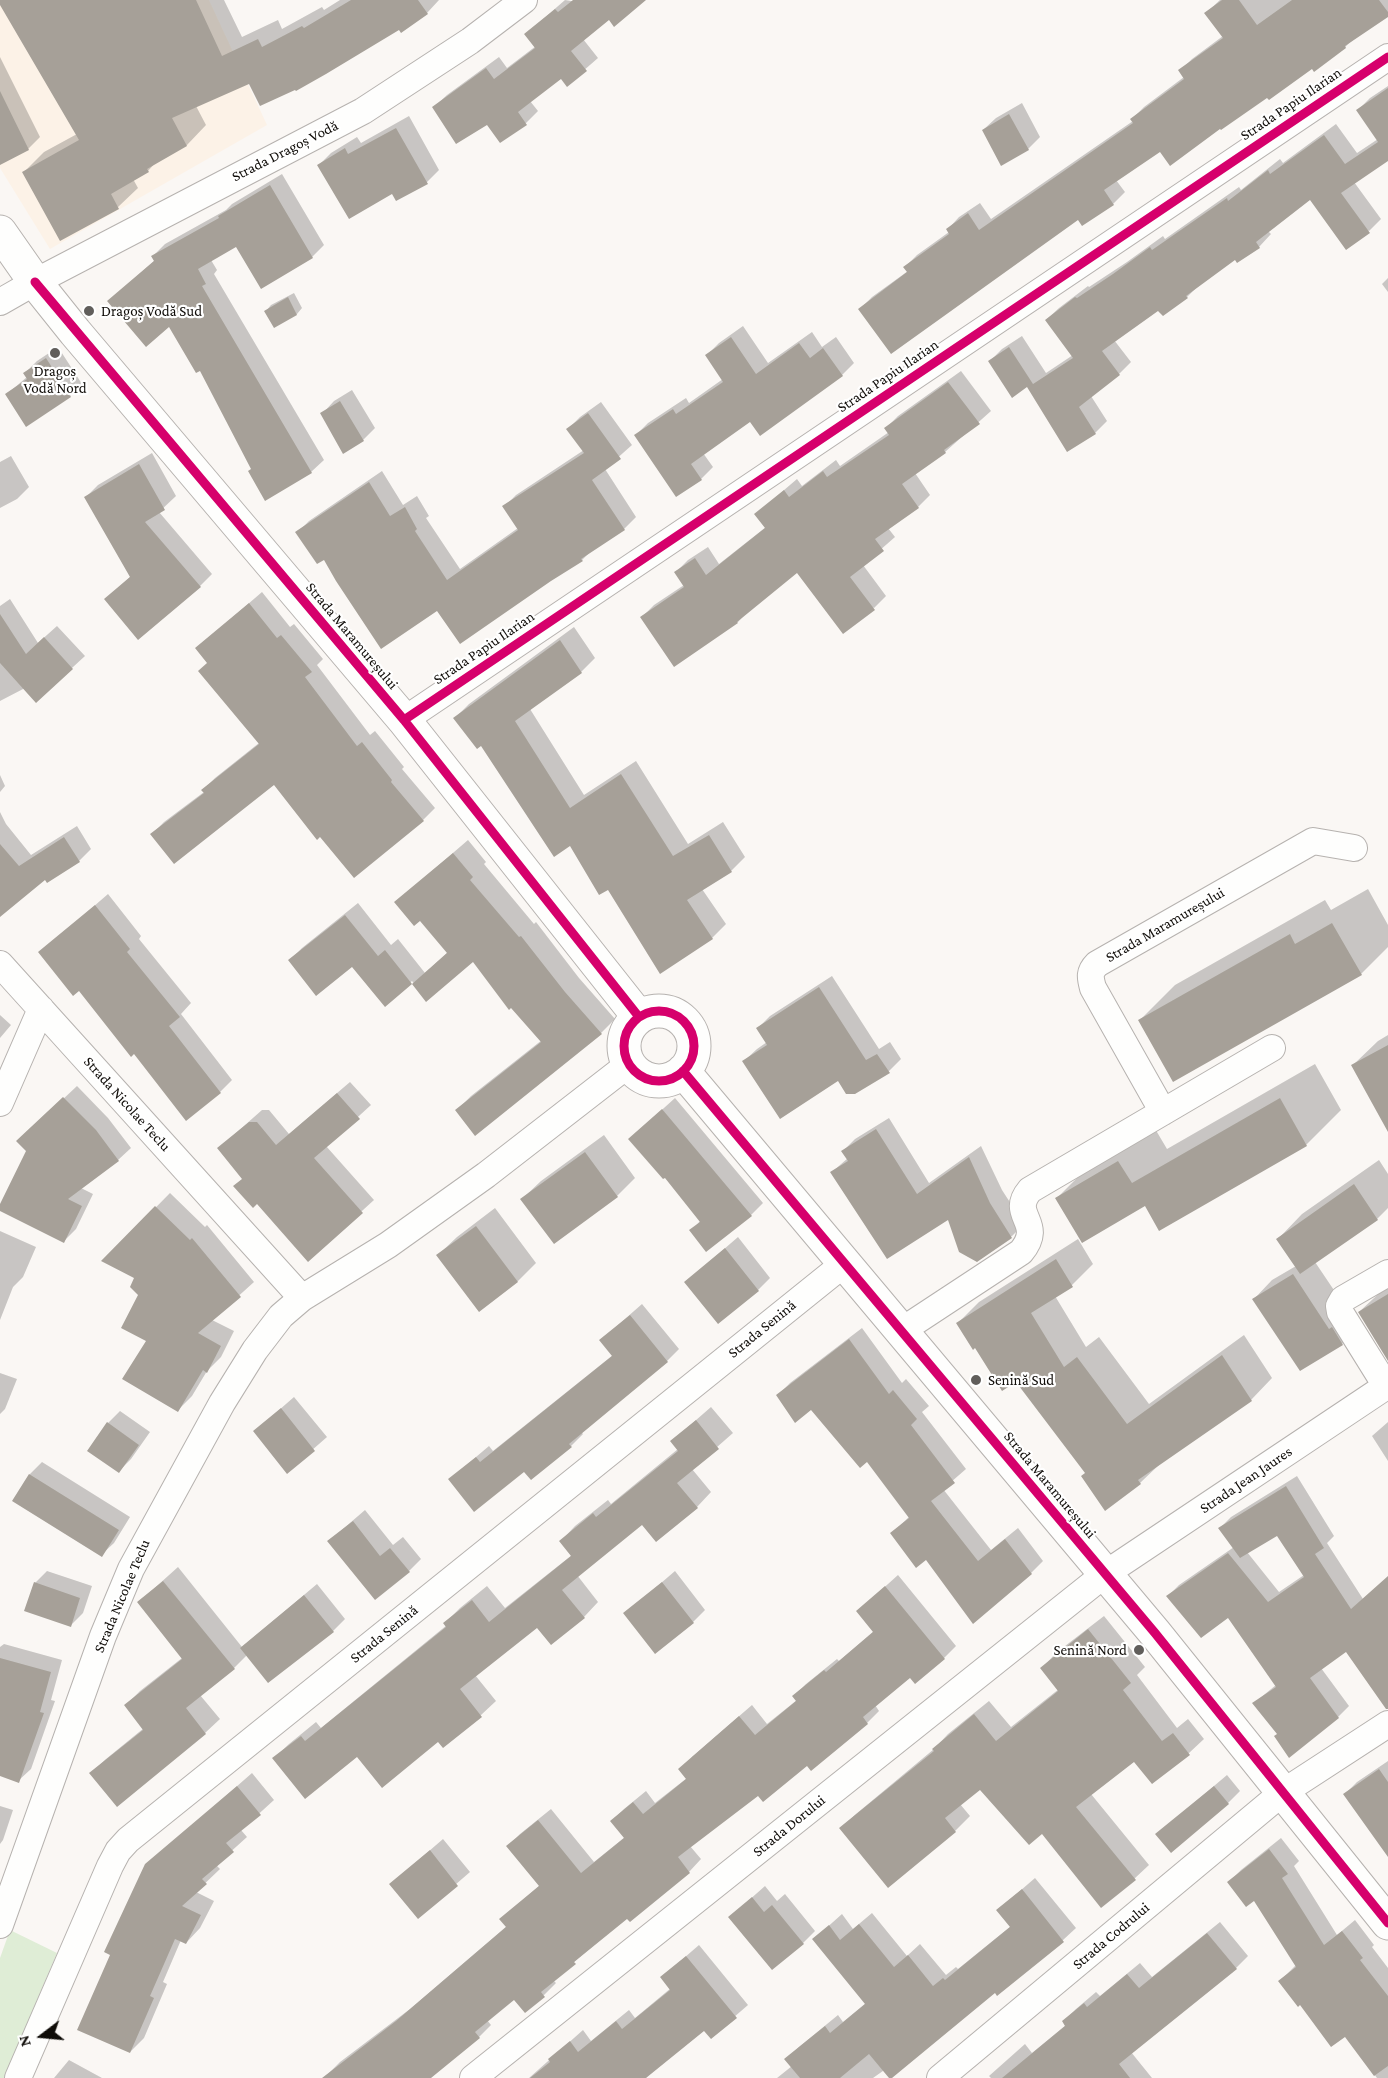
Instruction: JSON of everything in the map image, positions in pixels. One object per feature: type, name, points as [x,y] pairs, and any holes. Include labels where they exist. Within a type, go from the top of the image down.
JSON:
[{"type":"main road","name":"Strada Maramureșului","points":[[0,232],[35,282],[404,720],[639,1017]]},
{"type":"main road","points":[[661,1011],[672,1014],[688,1027],[693,1039],[694,1051],[690,1062],[674,1078],[662,1081],[651,1080],[640,1075],[630,1064],[624,1046],[626,1035],[631,1025],[639,1017],[650,1012],[661,1011]]},
{"type":"main road","name":"Strada Maramureșului","points":[[683,1071],[1155,1633],[1388,1923]]},
{"type":"street","name":"Strada Dragoș Vodă","points":[[0,302],[363,111],[470,40],[524,0]]},
{"type":"street","name":"Strada Papiu Ilarian","points":[[404,720],[1388,57]]},
{"type":"street","name":"Strada Maramureșului","points":[[1163,1112],[1093,988],[1090,971],[1097,964],[1312,841],[1354,848]]},
{"type":"street","name":"Strada Nicolae Teclu","points":[[0,964],[302,1298]]},
{"type":"street","points":[[0,1103],[40,1009]]},
{"type":"street","points":[[901,1331],[1021,1252],[1029,1242],[1031,1233],[1022,1208],[1023,1198],[1030,1190],[1272,1047]]},
{"type":"street","name":"Strada Nicolae Teclu","points":[[0,1926],[91,1667],[131,1569],[222,1403],[255,1350],[281,1316],[302,1298],[388,1245],[477,1181],[630,1064]]},
{"type":"street","name":"Strada Senină","points":[[18,2078],[110,1866],[128,1840],[844,1263]]},
{"type":"street","name":"Strada Jean Jaures","points":[[1105,1574],[1387,1386],[1338,1306],[1343,1299],[1388,1273]]},
{"type":"street","name":"Strada Dorului","points":[[473,2078],[1105,1574]]},
{"type":"street","name":"Strada Codrului","points":[[940,2078],[1282,1793],[1388,1724]]},
{"type":"shaded area","points":[[0,0],[209,0],[267,125],[50,249],[0,168]]},
{"type":"green space","points":[[10,1930],[57,1953],[4,2078],[0,2078],[0,1958]]},
{"type":"building","points":[[0,0],[196,0],[222,56],[258,39],[262,47],[302,26],[304,28],[351,0],[418,0],[428,14],[401,33],[399,30],[296,91],[260,106],[249,84],[172,118],[187,146],[147,169],[149,172],[111,194],[119,209],[60,241],[22,172],[79,140],[0,5]]},
{"type":"building","points":[[573,0],[646,0],[614,27],[609,20],[571,51],[587,71],[567,87],[561,79],[518,112],[527,125],[500,143],[487,125],[456,144],[432,107],[486,68],[494,79],[535,48],[524,34],[555,9],[558,12]]},
{"type":"building","points":[[1222,0],[1239,0],[1257,25],[1292,0],[1379,0],[1388,12],[1388,17],[1345,46],[1346,48],[1314,72],[1312,69],[1269,100],[1267,98],[1170,166],[1160,152],[1104,190],[1114,205],[1082,226],[1078,220],[891,354],[858,309],[907,272],[903,267],[949,234],[946,229],[968,213],[979,230],[1133,123],[1130,119],[1184,79],[1178,70],[1223,38],[1204,13]]},
{"type":"building","points":[[1388,88],[1388,161],[1341,193],[1370,233],[1346,250],[1310,200],[1256,242],[1260,248],[1237,263],[1235,260],[1163,316],[1158,311],[1102,351],[1120,375],[1079,407],[1096,434],[1067,452],[1027,387],[1012,398],[988,361],[1009,347],[1033,384],[1073,358],[1045,320],[1150,247],[1152,250],[1227,198],[1228,201],[1268,170],[1270,174],[1324,135],[1345,164],[1378,142],[1356,110]]},
{"type":"building","points":[[0,91],[29,150],[0,165]]},
{"type":"building","points":[[1009,114],[1029,150],[1001,166],[982,130]]},
{"type":"building","points":[[396,128],[428,184],[396,201],[392,194],[349,219],[317,165],[345,148],[348,154]]},
{"type":"building","points":[[270,185],[313,258],[261,289],[236,247],[198,269],[206,284],[202,286],[312,473],[265,501],[200,371],[196,373],[169,327],[146,347],[107,301],[154,261],[151,256],[219,218],[218,216]]},
{"type":"building","points":[[288,297],[297,315],[274,328],[264,311]]},
{"type":"building","points":[[731,337],[756,374],[799,343],[810,358],[823,348],[843,376],[760,436],[750,422],[691,464],[702,480],[676,497],[634,435],[673,409],[676,414],[723,382],[705,355]]},
{"type":"building","points":[[46,358],[71,397],[26,427],[5,394],[27,379],[23,373]]},
{"type":"building","points":[[948,382],[980,424],[944,450],[946,453],[902,484],[919,508],[875,539],[884,551],[850,577],[875,610],[843,634],[797,573],[738,623],[674,667],[640,617],[684,587],[674,572],[695,558],[706,575],[765,528],[754,514],[784,490],[789,497],[823,471],[827,477],[889,435],[884,428]]},
{"type":"building","points":[[340,401],[364,441],[343,454],[320,413]]},
{"type":"building","points":[[588,413],[621,459],[592,480],[625,530],[460,644],[437,611],[381,649],[324,560],[317,564],[295,532],[369,482],[390,516],[405,507],[417,529],[415,531],[447,580],[518,530],[502,506],[584,453],[566,429]]},
{"type":"building","points":[[139,464],[165,510],[145,522],[201,587],[138,640],[104,599],[130,577],[84,497]]},
{"type":"building","points":[[249,603],[277,638],[281,635],[312,672],[305,677],[357,746],[362,742],[392,780],[391,782],[424,821],[354,878],[320,837],[317,840],[274,785],[174,864],[150,834],[204,793],[201,790],[259,744],[198,671],[207,663],[195,648]]},
{"type":"building","points":[[0,614],[26,654],[44,637],[73,669],[36,703],[0,663]]},
{"type":"building","points":[[560,640],[582,673],[515,721],[570,808],[621,774],[673,856],[709,835],[732,872],[687,900],[713,939],[660,974],[608,890],[599,895],[570,846],[554,857],[481,746],[477,749],[453,718]]},
{"type":"building","points":[[64,837],[80,862],[47,883],[45,880],[0,917],[0,844],[19,866]]},
{"type":"building","points":[[453,853],[473,877],[470,880],[519,937],[521,936],[602,1034],[475,1136],[455,1110],[541,1042],[511,1008],[509,1010],[473,962],[426,1002],[412,984],[447,953],[420,921],[414,926],[394,902]]},
{"type":"building","points":[[95,905],[130,949],[127,952],[180,1017],[169,1026],[221,1093],[186,1121],[134,1054],[131,1057],[79,991],[73,996],[38,952]]},
{"type":"building","points":[[345,915],[378,956],[385,950],[412,984],[385,1007],[352,967],[316,996],[288,960]]},
{"type":"building","points":[[1332,923],[1362,975],[1173,1082],[1138,1020],[1290,934],[1295,944]]},
{"type":"building","points":[[819,987],[866,1060],[877,1054],[890,1073],[855,1094],[846,1094],[838,1081],[780,1119],[742,1061],[767,1045],[756,1028]]},
{"type":"building","points":[[1388,1045],[1388,1132],[1351,1065]]},
{"type":"building","points":[[337,1093],[360,1119],[314,1158],[363,1213],[308,1262],[257,1204],[253,1208],[233,1186],[242,1179],[217,1148],[249,1122],[257,1122],[276,1145]]},
{"type":"building","points":[[63,1097],[96,1130],[119,1161],[68,1199],[82,1206],[64,1243],[0,1211],[0,1204],[26,1151],[16,1141]]},
{"type":"building","points":[[1280,1098],[1307,1146],[1159,1231],[1145,1206],[1082,1243],[1055,1198],[1118,1161],[1132,1183]]},
{"type":"building","points":[[662,1109],[752,1216],[706,1252],[689,1230],[700,1222],[665,1178],[663,1179],[628,1139]]},
{"type":"building","points":[[876,1129],[917,1194],[969,1157],[990,1203],[1012,1238],[977,1262],[959,1252],[948,1220],[887,1259],[830,1172],[848,1161],[841,1151]]},
{"type":"building","points":[[585,1152],[618,1197],[554,1244],[520,1199]]},
{"type":"building","points":[[1354,1184],[1378,1220],[1300,1274],[1276,1239]]},
{"type":"building","points":[[155,1206],[190,1240],[192,1238],[241,1297],[198,1333],[221,1346],[207,1373],[203,1370],[178,1412],[122,1379],[146,1341],[121,1328],[138,1295],[130,1287],[134,1278],[101,1261]]},
{"type":"building","points":[[476,1226],[518,1282],[479,1312],[436,1255]]},
{"type":"building","points":[[725,1248],[759,1291],[718,1324],[684,1282]]},
{"type":"building","points":[[1056,1259],[1073,1287],[1031,1313],[1064,1367],[1077,1357],[1127,1424],[1222,1355],[1252,1401],[1138,1480],[1141,1484],[1105,1511],[1081,1476],[1085,1473],[1016,1382],[1002,1391],[956,1323]]},
{"type":"building","points":[[1293,1274],[1329,1329],[1332,1327],[1343,1345],[1300,1371],[1252,1299]]},
{"type":"building","points":[[1388,1294],[1388,1361],[1358,1312]]},
{"type":"building","points":[[630,1315],[668,1362],[569,1444],[572,1447],[531,1480],[524,1472],[474,1512],[448,1479],[476,1457],[480,1462],[612,1356],[599,1340]]},
{"type":"building","points":[[849,1339],[889,1394],[893,1390],[917,1419],[911,1425],[955,1483],[931,1501],[978,1561],[1005,1539],[1032,1574],[973,1624],[926,1560],[916,1568],[890,1533],[909,1518],[867,1462],[860,1468],[811,1410],[795,1423],[776,1395]]},
{"type":"building","points":[[281,1408],[315,1451],[287,1474],[253,1431]]},
{"type":"building","points":[[696,1420],[719,1449],[677,1483],[698,1508],[656,1542],[642,1525],[562,1590],[585,1618],[551,1645],[537,1628],[460,1689],[482,1717],[443,1748],[438,1742],[382,1788],[357,1757],[305,1799],[272,1758],[301,1736],[305,1741],[446,1627],[443,1623],[472,1600],[489,1622],[571,1556],[559,1541],[593,1513],[596,1517],[678,1451],[670,1441]]},
{"type":"building","points":[[107,1422],[139,1445],[119,1473],[87,1451]]},
{"type":"building","points":[[29,1474],[119,1530],[102,1557],[12,1501]]},
{"type":"building","points":[[1286,1486],[1324,1548],[1315,1554],[1351,1609],[1388,1576],[1388,1709],[1346,1652],[1310,1678],[1339,1718],[1289,1758],[1274,1736],[1277,1734],[1252,1703],[1276,1687],[1228,1618],[1201,1638],[1166,1596],[1228,1553],[1268,1602],[1304,1577],[1277,1536],[1240,1558],[1218,1528]]},
{"type":"building","points":[[353,1521],[380,1556],[390,1548],[410,1572],[375,1600],[327,1541]]},
{"type":"building","points":[[163,1581],[235,1669],[186,1708],[206,1734],[117,1807],[89,1773],[143,1730],[124,1705],[182,1659],[137,1602]]},
{"type":"building","points":[[34,1582],[80,1598],[71,1627],[24,1611]]},
{"type":"building","points":[[662,1582],[694,1623],[655,1654],[623,1613]]},
{"type":"building","points":[[885,1586],[945,1659],[915,1684],[910,1678],[863,1717],[868,1724],[811,1771],[807,1766],[763,1802],[758,1796],[678,1857],[690,1873],[630,1922],[627,1919],[574,1962],[576,1964],[541,1992],[545,1997],[525,2013],[514,2000],[475,2032],[480,2038],[431,2078],[322,2078],[396,2021],[506,1927],[499,1919],[539,1886],[506,1846],[538,1820],[581,1873],[624,1838],[610,1821],[633,1802],[643,1814],[686,1779],[678,1769],[739,1716],[755,1735],[796,1701],[792,1696],[824,1670],[826,1672],[873,1632],[856,1611]]},
{"type":"building","points":[[304,1595],[334,1632],[268,1683],[240,1648]]},
{"type":"building","points":[[1088,1629],[1131,1683],[1123,1690],[1162,1741],[1173,1733],[1190,1755],[1152,1784],[1134,1762],[1076,1807],[1136,1880],[1101,1908],[1042,1834],[1029,1845],[980,1790],[945,1818],[956,1832],[888,1888],[839,1828],[934,1751],[932,1749],[974,1714],[996,1741],[1058,1691],[1040,1668]]},
{"type":"building","points":[[0,1658],[51,1672],[40,1712],[44,1713],[19,1783],[0,1776]]},
{"type":"building","points":[[1379,1769],[1388,1782],[1388,1857],[1343,1794]]},
{"type":"building","points":[[237,1786],[261,1815],[226,1843],[234,1852],[202,1879],[207,1884],[182,1906],[201,1915],[186,1944],[175,1939],[150,1996],[154,1998],[130,2053],[77,2030],[110,1955],[104,1952],[145,1864]]},
{"type":"building","points":[[1214,1786],[1229,1804],[1171,1853],[1155,1834]]},
{"type":"building","points":[[1269,1849],[1288,1874],[1282,1878],[1324,1945],[1342,1931],[1363,1958],[1360,1960],[1388,1996],[1388,2066],[1374,2076],[1345,2037],[1331,2047],[1300,2005],[1298,2007],[1278,1981],[1296,1967],[1254,1901],[1246,1907],[1227,1882]]},
{"type":"building","points":[[430,1850],[458,1886],[418,1919],[389,1884]]},
{"type":"building","points":[[1022,1889],[1064,1942],[997,1996],[995,1993],[892,2078],[889,2078],[869,2054],[840,2078],[800,2078],[784,2059],[825,2026],[830,2033],[865,2004],[812,1939],[829,1925],[840,1940],[859,1924],[894,1967],[908,1955],[933,1986],[943,1978],[945,1980],[1010,1927],[996,1910]]},
{"type":"building","points":[[752,1897],[764,1912],[772,1905],[804,1944],[772,1970],[728,1917]]},
{"type":"building","points":[[1207,1933],[1237,1969],[1119,2064],[1130,2078],[1002,2078],[1065,2026],[1062,2021],[1084,2003],[1087,2007],[1127,1974],[1139,1988]]},
{"type":"building","points":[[686,1956],[737,2018],[711,2039],[704,2031],[646,2078],[530,2078],[550,2062],[548,2059],[570,2041],[578,2052],[616,2021],[622,2029],[670,1990],[660,1977]]},
{"type":"cycle path","points":[[404,720],[1388,57]]},
{"type":"cycle path","points":[[35,282],[404,720],[639,1017]]},
{"type":"cycle path","points":[[659,1011],[672,1014],[684,1021],[691,1033],[694,1046],[691,1059],[684,1071],[672,1078],[659,1081],[646,1078],[634,1071],[627,1059],[624,1046],[627,1033],[634,1021],[646,1014],[659,1011]]},
{"type":"cycle path","points":[[683,1071],[1155,1633],[1388,1923]]},
{"type":"place","name":"Dragoș Vodă Sud","points":[[89,311]]},
{"type":"place","name":"Dragoș Vodă Nord","points":[[55,353]]},
{"type":"place","name":"Senină Sud","points":[[976,1380]]},
{"type":"place","name":"Senină Nord","points":[[1139,1650]]}]
